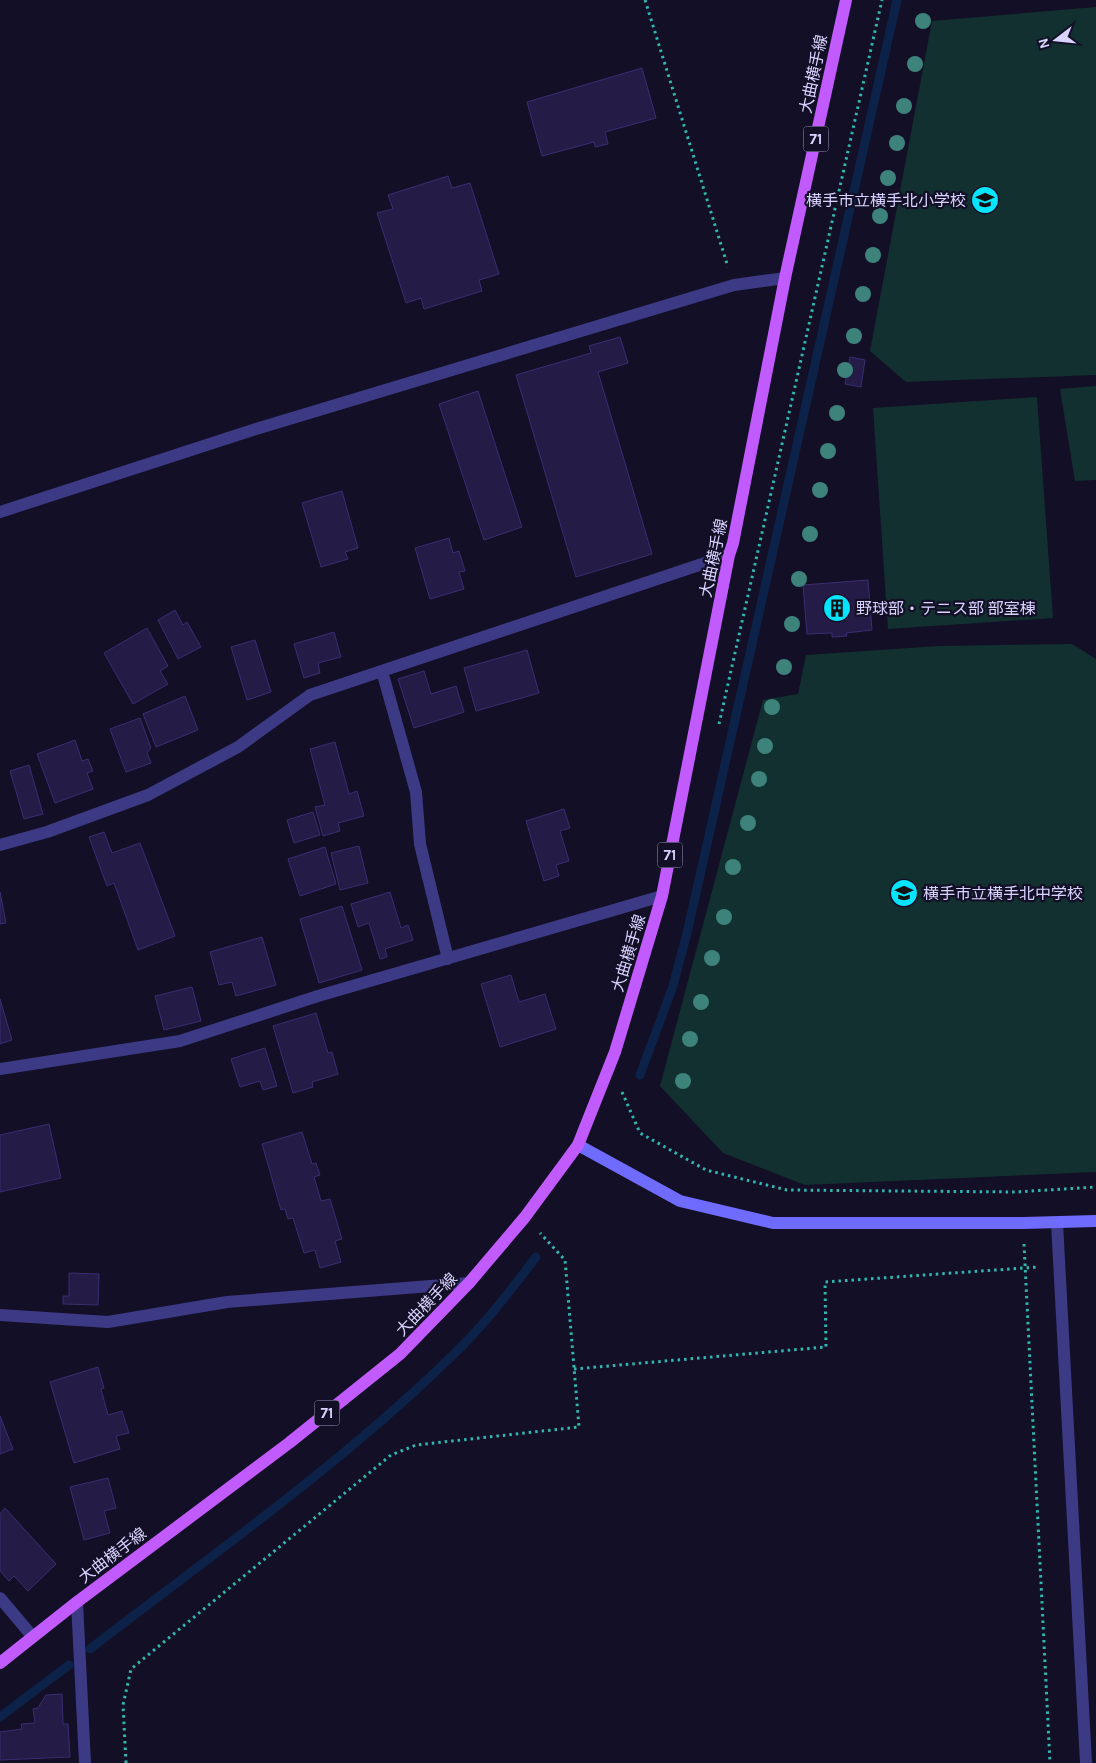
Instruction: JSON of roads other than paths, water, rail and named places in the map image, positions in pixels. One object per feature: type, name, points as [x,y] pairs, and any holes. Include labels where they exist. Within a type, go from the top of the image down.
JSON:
[{"type":"main road","name":"大曲横手線","points":[[0,1663],[77,1602],[289,1443],[400,1354],[470,1283],[525,1217],[578,1145],[615,1052],[662,896],[728,555],[733,543],[785,278],[846,0]]},
{"type":"street","points":[[0,512],[256,429],[734,285],[785,278]]},
{"type":"street","points":[[0,845],[47,832],[148,794],[238,747],[310,695],[728,555]]},
{"type":"street","points":[[382,671],[416,792],[420,844],[448,959]]},
{"type":"street","points":[[0,1069],[180,1041],[318,996],[662,896]]},
{"type":"street","points":[[578,1145],[680,1201],[773,1222],[1096,1222]]},
{"type":"street","points":[[1057,1223],[1086,1763]]},
{"type":"street","points":[[0,1315],[108,1322],[227,1302],[470,1283]]},
{"type":"street","points":[[0,1598],[33,1637]]},
{"type":"street","points":[[77,1602],[85,1763]]},
{"type":"waterway","points":[[640,1075],[673,986],[687,933],[897,0]]},
{"type":"waterway","points":[[90,1649],[282,1503],[375,1426],[473,1335],[536,1257]]},
{"type":"waterway","points":[[0,1717],[69,1665]]},
{"type":"place","name":"横手市立横手北小学校","points":[[985,200]]},
{"type":"place","name":"野球部・テニス部 部室棟","points":[[837,608]]},
{"type":"place","name":"横手市立横手北中学校","points":[[904,893]]}]
